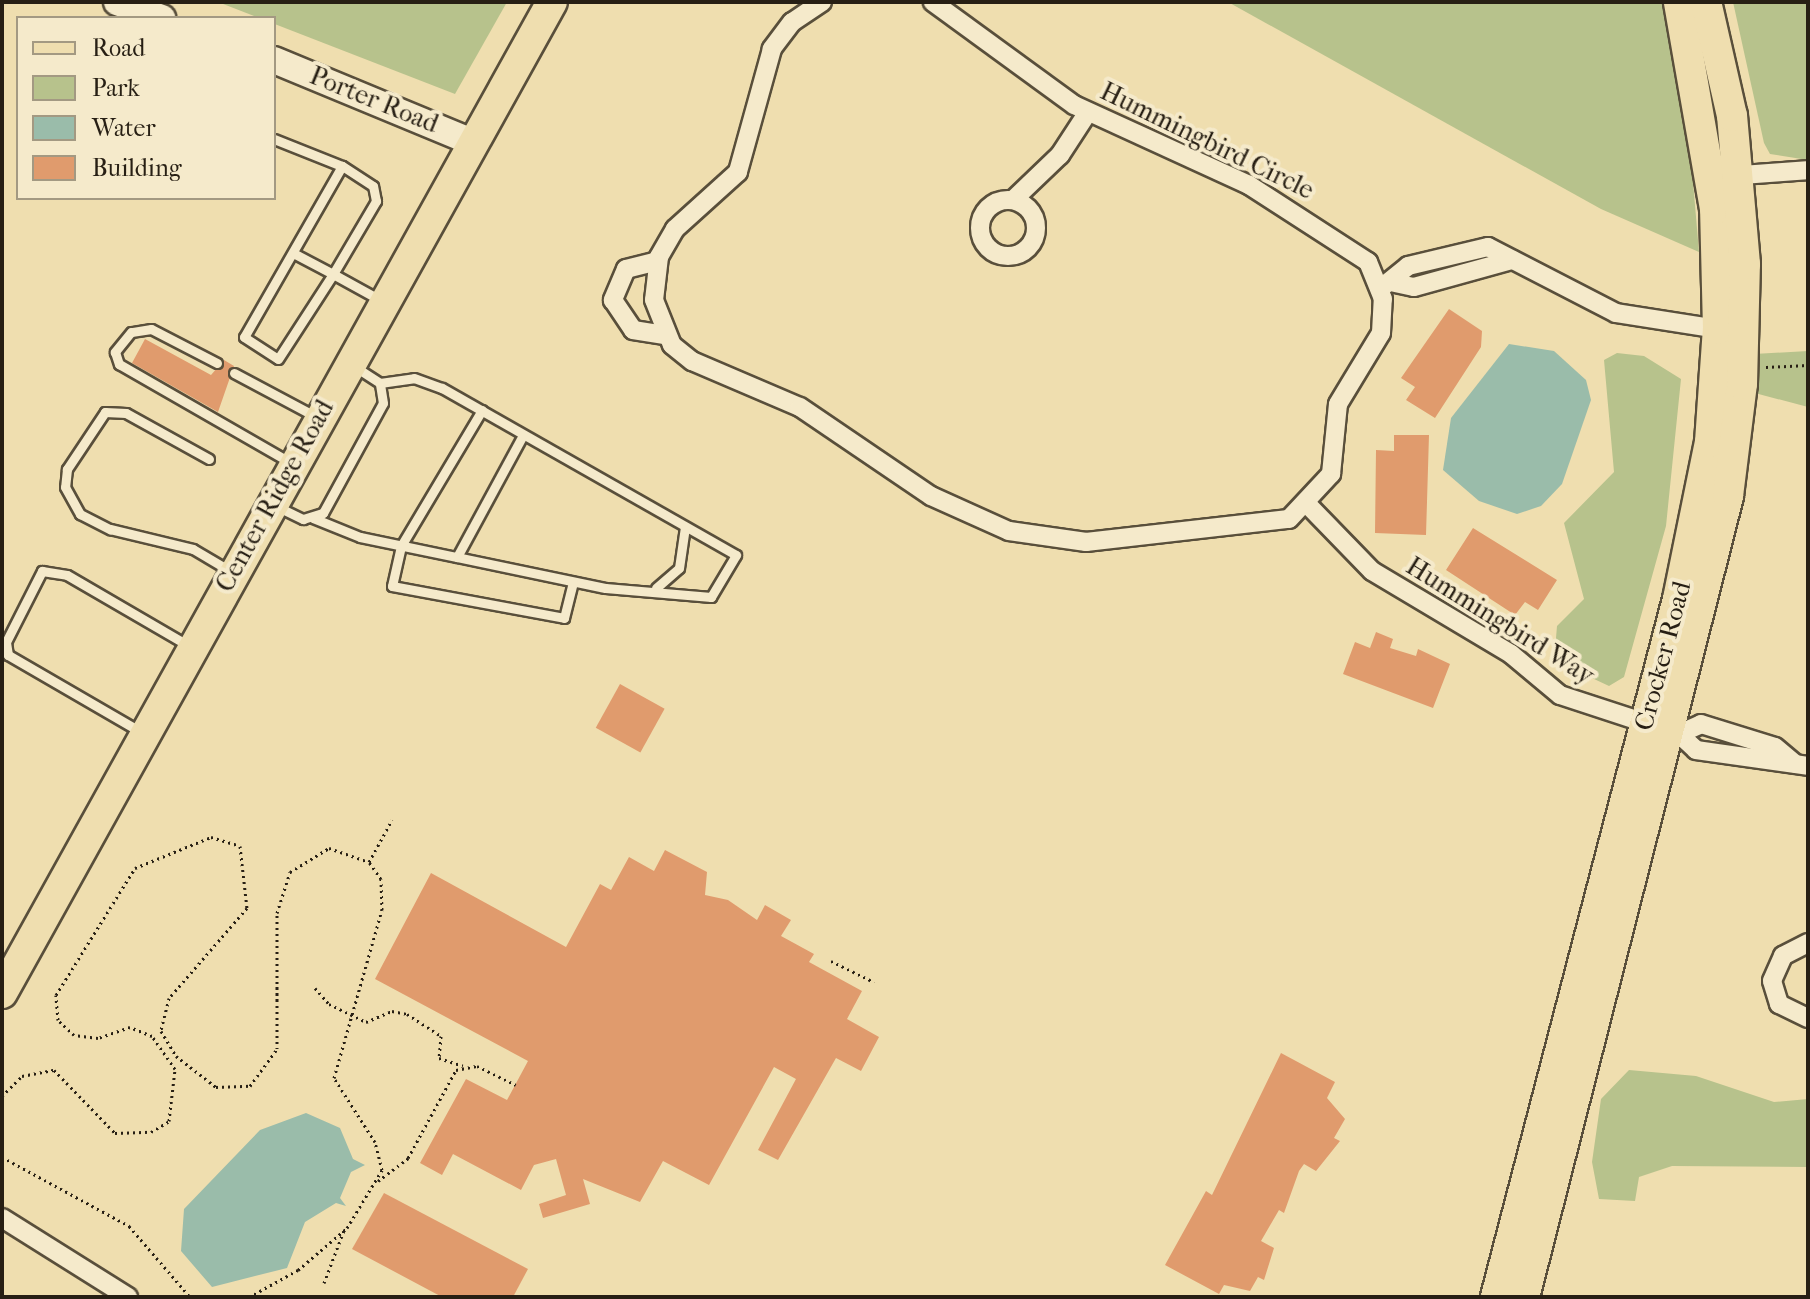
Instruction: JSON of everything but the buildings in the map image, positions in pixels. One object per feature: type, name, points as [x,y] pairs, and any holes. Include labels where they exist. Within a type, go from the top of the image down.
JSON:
[{"type":"main road","points":[[117,2],[156,16]]},
{"type":"main road","name":"Center Ridge Road","points":[[2,993],[348,362],[552,2]]},
{"type":"main road","name":"Crocker Road","points":[[1524,1297],[1664,730],[1700,503],[1718,329],[1725,177],[1679,2]]},
{"type":"main road","name":"Crocker Road","points":[[1496,1297],[1718,549],[1738,421],[1745,298],[1725,177],[1706,2]]},
{"type":"main road","name":"Porter Road","points":[[276,61],[474,143]]},
{"type":"street","points":[[788,2],[792,22]]},
{"type":"street","points":[[822,2],[792,22],[762,71],[738,172],[675,229],[658,261],[654,300],[665,335],[692,361],[800,407],[931,496],[1009,531],[1086,542],[1243,529],[1289,519],[1308,505],[1331,474],[1338,404],[1381,333],[1388,285],[1414,287],[1512,260],[1616,313],[1718,329]]},
{"type":"street","name":"Hummingbird Circle","points":[[933,2],[1088,112],[1237,179],[1340,237],[1388,285]]},
{"type":"street","points":[[1013,200],[1060,155],[1088,112]]},
{"type":"street","points":[[1725,177],[1808,170]]},
{"type":"street","points":[[658,261],[626,269],[613,300],[633,330],[665,335]]},
{"type":"street","name":"Hummingbird Way","points":[[1308,505],[1372,571],[1511,654],[1560,695],[1664,730],[1696,750],[1801,765]]},
{"type":"street","points":[[1808,943],[1783,956],[1772,981],[1779,1004],[1808,1018]]},
{"type":"street","points":[[2,1218],[128,1297]]},
{"type":"lane","points":[[276,140],[342,166],[373,186],[376,201],[278,359],[244,337],[295,254],[342,166]]},
{"type":"lane","points":[[295,254],[382,301]]},
{"type":"lane","points":[[217,363],[151,329],[131,332],[115,352],[119,364],[293,464]]},
{"type":"lane","points":[[271,504],[401,546],[573,582],[656,588],[711,597],[736,555],[423,379],[380,383],[348,362]]},
{"type":"lane","points":[[234,373],[318,418]]},
{"type":"lane","points":[[313,518],[323,513],[383,403],[380,383]]},
{"type":"lane","points":[[482,410],[401,546],[392,586],[564,618],[573,582]]},
{"type":"lane","points":[[209,459],[126,413],[105,412],[67,469],[65,487],[80,514],[110,529],[193,549],[233,573]]},
{"type":"lane","points":[[457,557],[523,435]]},
{"type":"lane","points":[[656,588],[679,568],[685,527]]},
{"type":"lane","points":[[144,733],[8,655],[6,642],[42,571],[67,575],[192,648]]},
{"type":"path","points":[[1762,367],[1808,365]]},
{"type":"path","points":[[369,862],[392,820]]},
{"type":"path","points":[[2,1096],[22,1076],[54,1070],[115,1133],[151,1132],[169,1121],[175,1069],[152,1036],[130,1027],[98,1038],[74,1035],[58,1020],[56,995],[135,868],[211,837],[240,846],[247,908],[169,998],[161,1031],[176,1056],[216,1087],[250,1086],[277,1049],[277,913],[285,880],[320,849],[369,862],[381,879],[382,910],[349,1016],[334,1078],[375,1142],[383,1163],[378,1181]]},
{"type":"path","points":[[831,961],[874,982]]},
{"type":"path","points":[[315,988],[349,1016],[371,1023],[392,1011],[407,1014],[441,1036],[439,1058],[516,1085]]},
{"type":"path","points":[[324,1283],[344,1230],[378,1181],[408,1158],[453,1072],[463,1066]]},
{"type":"path","points":[[2,1157],[129,1226],[190,1297]]},
{"type":"path","points":[[249,1297],[298,1270],[344,1230]]},
{"type":"green space","points":[[218,2],[507,2],[455,94],[276,25],[276,16],[254,16]]},
{"type":"green space","points":[[1228,2],[1662,2],[1686,100],[1699,252],[1601,209]]},
{"type":"green space","points":[[1733,2],[1808,2],[1808,160],[1770,154],[1764,143]]},
{"type":"green space","points":[[1808,351],[1808,407],[1751,392],[1754,354]]},
{"type":"green space","points":[[1617,353],[1644,356],[1681,379],[1666,526],[1624,677],[1609,686],[1562,664],[1555,650],[1557,626],[1584,599],[1564,523],[1614,472],[1604,360]]},
{"type":"green space","points":[[1629,1070],[1696,1076],[1774,1102],[1808,1099],[1808,1167],[1672,1166],[1639,1177],[1635,1201],[1599,1199],[1592,1162],[1601,1099]]},
{"type":"water","points":[[1509,344],[1554,351],[1586,380],[1591,400],[1562,484],[1541,506],[1517,514],[1479,501],[1443,470],[1451,418]]},
{"type":"water","points":[[306,1113],[340,1128],[353,1159],[365,1165],[351,1172],[340,1198],[346,1206],[336,1203],[305,1222],[287,1268],[212,1287],[181,1251],[184,1209],[260,1130]]}]
